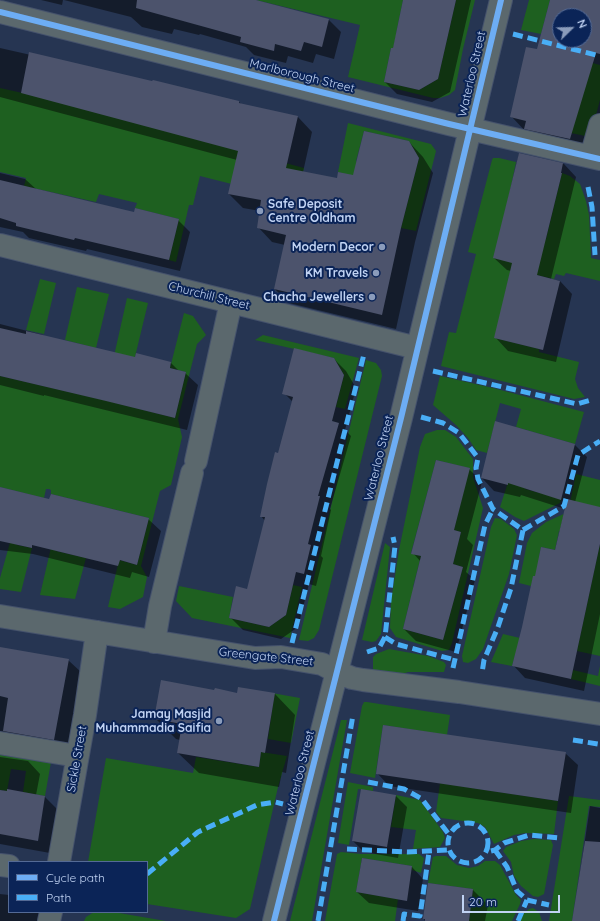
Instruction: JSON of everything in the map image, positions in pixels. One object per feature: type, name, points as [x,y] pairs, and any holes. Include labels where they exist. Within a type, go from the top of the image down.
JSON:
[{"type":"street","name":"Waterloo Street","points":[[274,921],[417,348],[501,0]]},
{"type":"street","name":"Marlborough Street","points":[[0,12],[470,130],[596,158]]},
{"type":"street","points":[[596,158],[600,126]]},
{"type":"street","name":"Churchill Street","points":[[0,245],[417,348]]},
{"type":"street","points":[[154,642],[160,606],[194,467],[231,302]]},
{"type":"street","name":"Greengate Street","points":[[0,616],[255,658],[281,657],[322,664],[352,678],[363,680],[459,692],[600,714]]},
{"type":"street","name":"Sickle Street","points":[[59,861],[85,715],[97,632]]},
{"type":"street","points":[[0,743],[78,756]]},
{"type":"green space","points":[[256,0],[403,0],[396,34],[406,37],[402,51],[391,48],[384,82],[419,90],[438,79],[456,0],[475,0],[455,90],[449,95],[440,98],[433,98],[348,77],[360,25]]},
{"type":"green space","points":[[529,0],[550,0],[541,34],[521,30]]},
{"type":"green space","points":[[570,57],[600,65],[600,100],[590,137],[571,133]]},
{"type":"green space","points":[[0,88],[45,98],[304,168],[295,200],[200,176],[193,205],[189,205],[176,262],[169,260],[179,219],[135,208],[137,203],[99,194],[96,202],[24,186],[26,178],[0,172]]},
{"type":"green space","points":[[348,123],[431,144],[436,151],[416,231],[401,228],[419,158],[409,141],[364,131],[356,161],[370,180],[338,172]]},
{"type":"green space","points":[[493,158],[516,162],[509,196],[546,239],[562,173],[570,176],[580,184],[589,215],[591,258],[600,260],[600,281],[566,273],[564,276],[556,274],[554,279],[511,269],[495,338],[539,349],[539,352],[579,362],[575,379],[578,388],[585,397],[574,399],[441,366],[449,332],[456,333],[476,254],[468,252]]},
{"type":"green space","points":[[40,279],[56,283],[44,334],[26,330]]},
{"type":"green space","points":[[77,287],[109,294],[96,348],[65,340]]},
{"type":"green space","points":[[127,298],[148,303],[134,361],[114,356]]},
{"type":"green space","points":[[184,313],[193,316],[206,335],[197,344],[178,419],[182,437],[171,485],[160,491],[141,566],[147,577],[143,597],[120,609],[108,607],[119,560],[137,565],[149,518],[51,494],[51,490],[49,489],[46,489],[44,498],[0,487],[0,376],[175,418],[186,372],[170,368]]},
{"type":"green space","points":[[263,335],[359,358],[345,409],[336,407],[344,375],[334,358],[255,340]]},
{"type":"green space","points":[[366,360],[376,363],[381,370],[382,376],[319,630],[314,638],[308,641],[299,640]]},
{"type":"green space","points":[[440,376],[493,388],[584,412],[575,444],[516,427],[521,409],[500,403],[487,453],[476,450],[468,438],[456,425],[433,405]]},
{"type":"green space","points":[[437,430],[445,430],[456,437],[473,459],[473,477],[483,508],[452,643],[449,650],[442,651],[396,637],[390,628],[391,601],[399,550],[420,447],[425,434]],"holes":[[[436,460],[469,468],[454,530],[461,532],[453,564],[463,567],[443,640],[403,629],[410,600],[427,591],[413,587],[421,556],[411,553]]]},
{"type":"green space","points":[[511,473],[528,477],[525,489],[562,497],[560,503],[524,521],[515,517],[500,507]]},
{"type":"green space","points":[[576,474],[600,480],[600,507],[572,534],[559,531],[555,550],[541,547],[539,557],[548,579],[534,576],[531,586],[519,583],[527,543],[532,533],[546,522],[568,512]]},
{"type":"green space","points":[[495,518],[501,519],[514,529],[517,535],[509,574],[483,649],[476,659],[468,663],[463,662],[462,656],[491,527]]},
{"type":"green space","points":[[11,539],[17,545],[32,548],[21,592],[0,589],[0,578]]},
{"type":"green space","points":[[52,543],[56,551],[86,558],[75,599],[40,595]]},
{"type":"green space","points":[[385,543],[390,547],[381,634],[376,641],[372,642],[362,640]]},
{"type":"green space","points":[[600,544],[600,656],[577,651]]},
{"type":"green space","points":[[293,585],[302,587],[290,638],[192,618],[176,601],[179,586],[233,597],[229,618],[269,627],[286,615]]},
{"type":"green space","points":[[503,634],[533,641],[529,658],[515,655],[512,666],[491,662]]},
{"type":"green space","points":[[389,649],[428,656],[444,662],[446,665],[444,672],[408,672],[396,676],[373,670],[373,657],[376,654]]},
{"type":"green space","points":[[600,666],[600,686],[571,679],[573,670],[598,676]]},
{"type":"green space","points":[[272,693],[300,698],[291,743],[268,739],[274,697]]},
{"type":"green space","points":[[364,702],[450,715],[447,735],[383,725],[375,778],[350,773]]},
{"type":"green space","points":[[341,720],[347,720],[312,921],[290,921]]},
{"type":"green space","points":[[0,752],[51,762],[45,796],[23,792],[26,771],[11,769],[7,791],[0,790]]},
{"type":"green space","points":[[261,752],[287,756],[278,787],[250,909],[236,918],[148,904],[148,861],[88,861],[106,758],[193,773],[196,757],[259,767]]},
{"type":"green space","points":[[348,782],[373,787],[373,791],[358,789],[349,845],[338,843]]},
{"type":"green space","points":[[440,783],[558,801],[554,834],[525,833],[514,835],[494,844],[485,827],[478,823],[441,818],[436,812]]},
{"type":"green space","points":[[396,795],[420,800],[443,832],[445,838],[440,847],[413,849],[416,830],[391,827]]},
{"type":"green space","points":[[569,796],[600,800],[600,807],[589,806],[572,921],[549,921]]},
{"type":"green space","points":[[534,839],[551,840],[553,845],[544,894],[538,897],[533,896],[521,886],[514,876],[511,862],[503,851],[506,847],[521,841]]},
{"type":"green space","points":[[341,852],[361,854],[419,854],[424,858],[421,873],[412,870],[412,866],[362,858],[356,892],[398,899],[395,921],[325,921],[337,854]]},
{"type":"green space","points":[[446,856],[457,865],[469,868],[478,866],[485,861],[495,861],[500,865],[516,895],[521,900],[512,921],[469,921],[473,889],[428,883],[433,857]]},
{"type":"green space","points":[[533,908],[539,912],[542,921],[520,921],[523,914],[529,909]]},
{"type":"green space","points":[[92,913],[119,913],[166,921],[84,921],[86,917]]},
{"type":"building","points":[[137,0],[256,0],[329,19],[322,47],[304,42],[301,51],[275,44],[274,51],[240,42],[241,37],[136,8]]},
{"type":"building","points":[[403,0],[456,0],[438,79],[419,90],[384,82]]},
{"type":"building","points":[[550,0],[600,0],[600,54],[596,53],[570,139],[524,129],[526,121],[510,117],[526,47],[537,49]]},
{"type":"building","points":[[29,52],[153,80],[239,101],[239,103],[298,116],[286,168],[337,178],[338,172],[353,175],[364,131],[409,141],[419,158],[401,228],[382,315],[274,289],[286,235],[257,228],[261,200],[228,194],[238,151],[21,93]]},
{"type":"building","points":[[519,153],[563,163],[562,173],[537,275],[560,281],[543,350],[494,338],[512,263],[493,258]]},
{"type":"building","points":[[0,180],[134,212],[135,208],[179,219],[169,260],[16,226],[16,223],[0,218]]},
{"type":"building","points":[[0,328],[26,334],[26,331],[135,357],[136,353],[171,362],[170,368],[186,372],[175,418],[0,376]]},
{"type":"building","points":[[294,348],[334,358],[344,375],[332,421],[339,423],[318,496],[320,496],[308,544],[311,545],[304,574],[296,572],[286,615],[269,627],[229,618],[236,586],[247,589],[265,517],[260,517],[267,484],[275,452],[278,453],[293,397],[282,394]]},
{"type":"building","points":[[495,421],[575,444],[561,500],[508,483],[508,485],[481,478]]},
{"type":"building","points":[[436,460],[470,468],[454,530],[461,532],[453,564],[463,567],[443,640],[403,629],[421,556],[411,554]]},
{"type":"building","points":[[0,487],[49,499],[51,494],[149,518],[137,565],[120,560],[118,566],[32,545],[32,548],[0,541]]},
{"type":"building","points":[[567,499],[600,507],[600,544],[571,679],[512,666],[541,547],[555,550]]},
{"type":"building","points":[[0,647],[69,659],[54,740],[3,731],[8,698],[0,696]]},
{"type":"building","name":"Jamay Masjid Muhammadia Saifia","points":[[161,680],[214,690],[215,688],[237,693],[238,687],[275,693],[265,753],[261,752],[259,767],[177,753],[182,724],[154,719]]},
{"type":"building","points":[[383,725],[566,752],[558,801],[376,774]]},
{"type":"building","points":[[7,789],[45,796],[38,841],[0,834],[0,790],[7,791]]},
{"type":"building","points":[[361,789],[396,795],[387,847],[352,841]]},
{"type":"building","points":[[585,841],[600,842],[600,921],[572,921]]},
{"type":"building","points":[[362,858],[412,866],[407,901],[356,892]]},
{"type":"building","points":[[428,883],[473,889],[469,921],[425,921],[425,919],[423,919]]},
{"type":"marked path","points":[[513,34],[600,56]]},
{"type":"marked path","points":[[588,187],[592,207],[595,255]]},
{"type":"marked path","points":[[292,643],[364,354]]},
{"type":"marked path","points":[[433,371],[577,404],[591,400]]},
{"type":"marked path","points":[[421,417],[443,423],[459,433],[478,458],[476,468],[478,479],[493,509],[523,530],[511,588],[498,627],[484,660],[482,673]]},
{"type":"marked path","points":[[523,530],[564,506],[578,455],[600,441]]},
{"type":"marked path","points":[[453,668],[485,525],[493,509]]},
{"type":"marked path","points":[[367,652],[379,648],[385,637],[395,546],[393,537]]},
{"type":"marked path","points":[[385,637],[396,644],[455,660]]},
{"type":"marked path","points":[[318,921],[353,715]]},
{"type":"marked path","points":[[573,740],[598,744]]},
{"type":"marked path","points":[[368,782],[404,789],[422,799],[450,836]]},
{"type":"marked path","points":[[148,873],[198,832],[257,805],[275,802],[283,804]]},
{"type":"marked path","points":[[468,823],[476,825],[482,829],[486,835],[488,843],[486,851],[482,857],[476,861],[468,863],[460,861],[454,857],[450,851],[448,843],[450,835],[454,829],[460,825],[468,823]]},
{"type":"marked path","points":[[491,851],[495,850],[504,843],[529,835],[559,838]]},
{"type":"marked path","points":[[347,849],[407,852],[449,850]]},
{"type":"marked path","points":[[495,850],[507,867],[517,891],[527,900],[549,905]]},
{"type":"marked path","points":[[403,921],[404,914],[420,916],[429,852]]},
{"type":"marked path","points":[[518,921],[527,900]]},
{"type":"cycle path","points":[[274,921],[401,418],[501,0]]},
{"type":"cycle path","points":[[0,12],[449,124],[600,159]]},
{"type":"place","name":"Safe Deposit Centre Oldham","points":[[260,211]]},
{"type":"place","name":"Modern Decor","points":[[382,247]]},
{"type":"place","name":"KM Travels","points":[[376,273]]},
{"type":"place","name":"Chacha Jewellers","points":[[372,297]]},
{"type":"place","name":"Jamay Masjid Muhammadia Saifia","points":[[219,721]]}]
